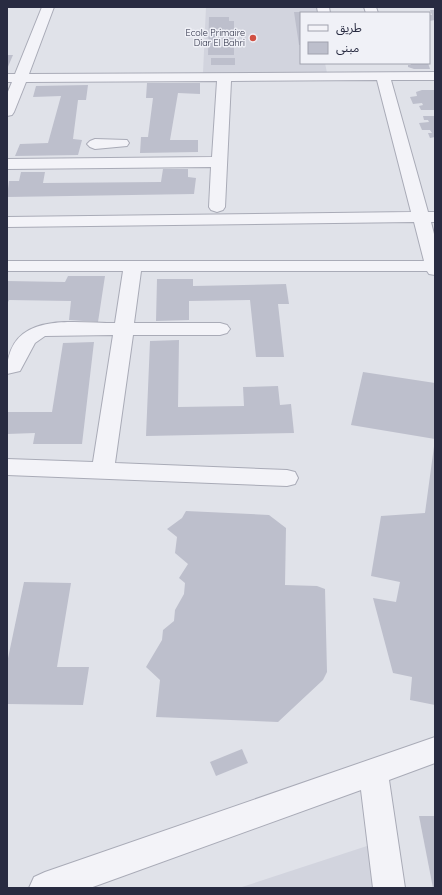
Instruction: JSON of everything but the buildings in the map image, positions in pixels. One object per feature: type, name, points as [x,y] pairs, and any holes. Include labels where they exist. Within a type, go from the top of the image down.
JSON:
[{"type":"street","points":[[7,112],[13,79],[48,7]]},
{"type":"street","points":[[13,79],[224,77],[331,70],[389,72],[435,76]]},
{"type":"street","points":[[7,266],[435,267],[424,213],[389,72]]},
{"type":"street","points":[[217,207],[224,77]]},
{"type":"street","points":[[104,163],[109,143]]},
{"type":"street","points":[[7,164],[220,162]]},
{"type":"street","points":[[7,222],[424,213],[435,206]]},
{"type":"street","points":[[7,210],[217,207],[424,213]]},
{"type":"street","points":[[103,472],[133,266]]},
{"type":"street","points":[[7,367],[13,366],[20,358],[26,340],[34,332],[47,329],[124,330],[220,328]]},
{"type":"street","points":[[7,467],[103,472],[287,478]]},
{"type":"street","points":[[45,888],[435,750]]},
{"type":"street","points":[[373,772],[388,888]]},
{"type":"shaded area","name":"Ecole Primaire Diar El Bahri","points":[[206,7],[316,7],[317,12],[300,12],[300,64],[325,64],[327,73],[203,73]]},
{"type":"shaded area","points":[[370,845],[374,888],[241,888],[242,887]]},
{"type":"place","name":"Ecole Primaire Diar El Bahri","points":[[253,38]]}]
